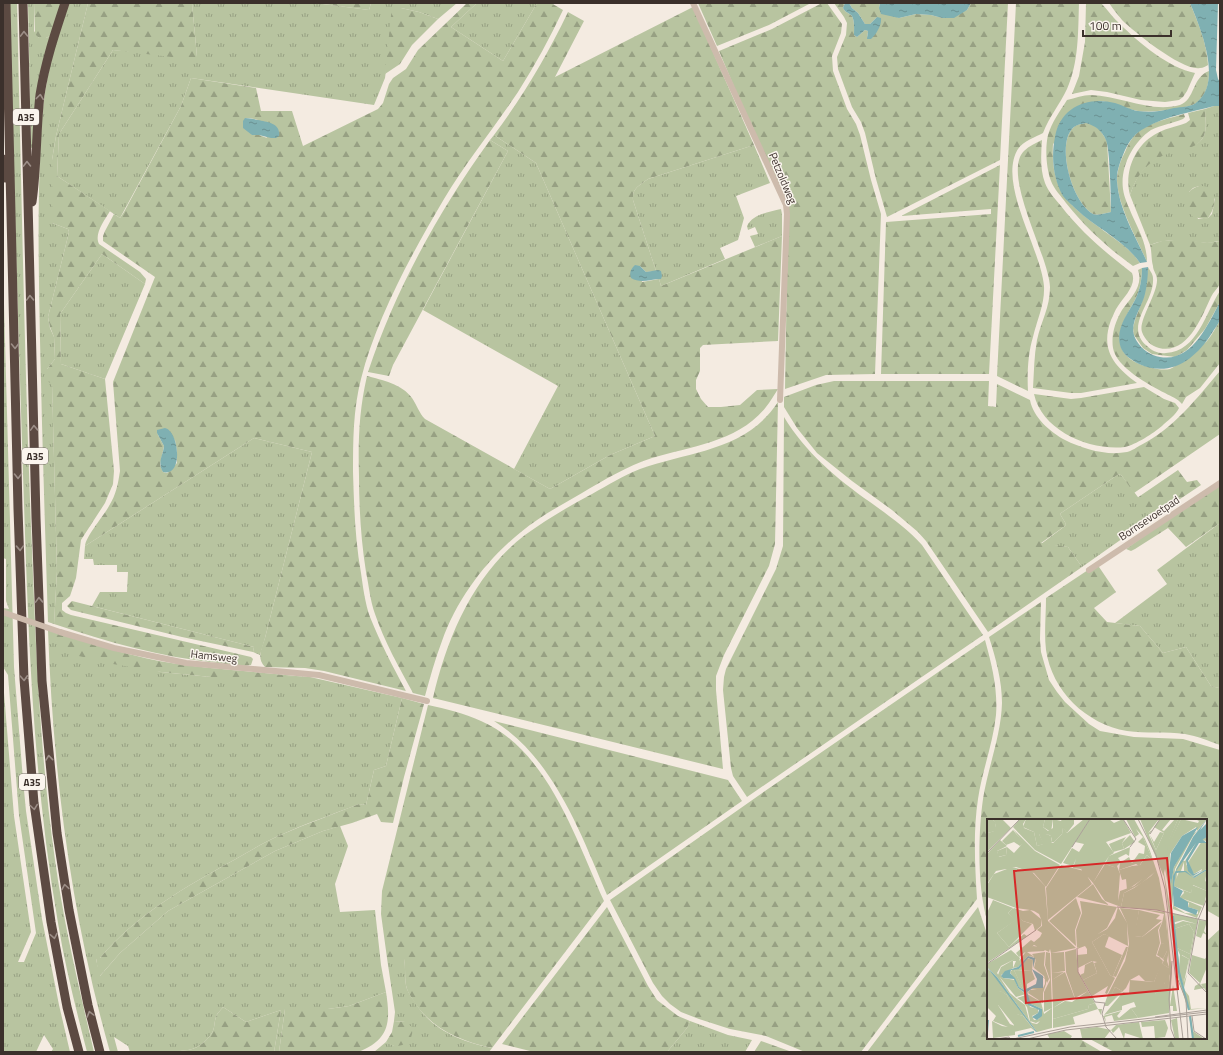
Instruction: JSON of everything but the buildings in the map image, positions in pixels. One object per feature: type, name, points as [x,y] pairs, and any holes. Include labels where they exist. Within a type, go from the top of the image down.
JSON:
[{"type":"highway","name":"A35","points":[[6,3],[24,679],[34,803],[51,922],[68,1007],[79,1052]]},
{"type":"highway","name":"A35","points":[[23,3],[28,231],[42,681],[57,833],[69,910],[88,1005],[100,1052]]},
{"type":"highway","name":"A35","points":[[28,231],[35,178],[37,124],[41,94],[49,52],[65,3]]},
{"type":"highway","name":"A35","points":[[3,159],[12,223]]},
{"type":"street","name":"Petzoldweg","points":[[693,3],[786,205],[787,222],[780,400]]},
{"type":"street","name":"Bornsevoetpad","points":[[1089,570],[1220,483]]},
{"type":"street","name":"Hamsweg","points":[[4,613],[114,648],[186,663],[319,675],[427,700]]},
{"type":"green space","points":[[9,3],[17,3],[30,501],[41,726],[49,815],[55,860],[72,956],[94,1052],[87,1052],[71,988],[61,939],[49,867],[37,755],[29,643]]},
{"type":"green space","points":[[28,3],[34,3],[34,31],[39,38],[46,38],[52,35],[33,148],[31,148]]},
{"type":"green space","points":[[34,3],[62,3],[52,35],[46,38],[39,38],[35,34]]},
{"type":"green space","points":[[69,3],[88,3],[56,136],[52,160],[52,223],[68,229],[69,232],[48,317],[50,328],[54,337],[55,359],[47,369],[47,380],[52,383],[57,571],[54,624],[48,622],[40,340],[39,190],[41,136],[45,95],[53,51]]},
{"type":"green space","points":[[88,3],[192,3],[197,57],[196,60],[113,50],[59,134],[57,176],[110,211],[99,232],[99,244],[140,272],[146,279],[145,284],[102,254],[60,314],[61,364],[105,379],[114,471],[113,484],[105,503],[81,540],[76,578],[70,596],[62,603],[62,610],[71,615],[251,657],[253,659],[251,665],[247,666],[155,653],[114,643],[54,624],[57,571],[52,384],[47,381],[47,369],[55,359],[54,337],[48,317],[69,232],[68,229],[52,223],[52,160],[56,136]]},
{"type":"green space","points":[[192,3],[315,3],[369,10],[371,3],[457,3],[438,19],[419,12],[401,8],[387,63],[385,78],[374,105],[191,78],[181,106],[120,218],[57,176],[59,134],[113,50],[197,57]]},
{"type":"green space","points":[[315,3],[371,3],[369,10]]},
{"type":"green space","points":[[467,3],[477,3],[451,27],[503,61],[537,3],[551,3],[563,10],[548,41],[518,92],[453,185],[420,241],[385,310],[368,356],[358,391],[353,449],[354,510],[364,595],[370,617],[378,636],[406,691],[324,671],[305,668],[265,667],[262,664],[260,657],[261,649],[312,452],[254,438],[85,546],[91,532],[111,502],[116,489],[120,471],[113,382],[155,277],[103,241],[103,236],[114,214],[120,218],[124,212],[181,106],[191,78],[256,88],[261,111],[292,111],[303,146],[378,109],[383,103],[389,84],[393,78],[406,69],[418,50]],"holes":[[[245,118],[258,120],[267,138],[259,135],[252,135]],[[157,430],[175,440],[177,463],[167,473],[163,472],[160,465],[164,446]]]},
{"type":"green space","points":[[477,3],[537,3],[503,61],[451,27]]},
{"type":"green space","points":[[698,3],[811,3],[769,25],[717,46]]},
{"type":"green space","points":[[822,3],[827,3],[842,24],[841,33],[832,56],[833,71],[847,109],[856,124],[860,135],[881,214],[875,374],[826,375],[785,389],[788,215],[719,51],[772,29]]},
{"type":"green space","points":[[834,3],[845,3],[843,8],[851,15],[853,19],[854,35],[857,37],[865,30],[868,31],[867,38],[877,17],[870,24],[865,24],[849,3],[880,3],[879,8],[899,18],[916,14],[931,15],[942,18],[967,10],[971,3],[1008,3],[1000,160],[887,217],[865,133],[861,122],[852,107],[838,69],[837,57],[846,35],[847,23]]},
{"type":"green space","points":[[1016,3],[1079,3],[1076,58],[1067,89],[1048,121],[1043,133],[1026,141],[1020,146],[1013,163],[1013,180],[1016,198],[1036,254],[1044,286],[1042,306],[1030,350],[1028,391],[997,376]]},
{"type":"green space","points":[[1086,3],[1101,3],[1115,19],[1145,47],[1175,66],[1195,73],[1183,97],[1179,100],[1165,102],[1141,100],[1091,90],[1072,94],[1079,76],[1085,42]]},
{"type":"green space","points":[[1109,3],[1190,3],[1204,41],[1208,65],[1201,68],[1193,68],[1171,58],[1128,26]]},
{"type":"green space","points":[[392,6],[419,12],[438,19],[412,45],[400,64],[385,74]]},
{"type":"green space","points":[[693,7],[754,145],[648,179],[635,190],[633,200],[656,271],[646,272],[640,266],[642,282],[659,279],[661,286],[782,236],[778,341],[703,345],[700,348],[700,371],[696,380],[696,389],[701,399],[708,407],[740,405],[757,390],[778,389],[766,407],[755,419],[742,428],[713,441],[652,458],[625,469],[550,511],[521,532],[496,555],[464,595],[448,625],[425,696],[413,693],[392,654],[375,614],[366,572],[360,512],[359,451],[361,414],[367,376],[391,383],[403,389],[412,398],[425,419],[550,489],[610,455],[655,436],[536,163],[494,135],[515,106],[534,75],[568,12],[584,21],[555,77]]},
{"type":"green space","points":[[1209,71],[1208,84],[1205,91],[1201,99],[1194,104],[1187,107],[1169,110],[1143,111],[1102,101],[1053,144],[1055,176],[1067,199],[1085,217],[1130,251],[1140,263],[1133,266],[1106,245],[1089,229],[1054,187],[1049,176],[1046,158],[1048,135],[1056,117],[1067,100],[1091,95],[1113,98],[1147,106],[1169,107],[1180,105],[1185,102],[1191,94],[1199,78]]},
{"type":"green space","points":[[1220,106],[1220,241],[1207,243],[1171,240],[1150,245],[1130,195],[1134,184],[1144,168],[1157,158],[1194,145],[1200,141],[1204,136],[1206,128],[1205,109]],"holes":[[[1199,186],[1215,199],[1212,214],[1208,218],[1198,219],[1189,192],[1193,188]]]},
{"type":"green space","points":[[1205,109],[1205,132],[1200,142],[1192,147],[1170,153],[1154,160],[1142,171],[1130,195],[1128,178],[1132,161],[1141,146],[1158,133],[1186,123],[1190,120],[1188,113]]},
{"type":"green space","points":[[1184,114],[1185,117],[1183,119],[1155,128],[1145,135],[1133,148],[1124,172],[1124,196],[1142,238],[1146,250],[1147,262],[1124,212],[1118,191],[1117,181],[1119,166],[1130,142],[1140,130],[1153,123]]},
{"type":"green space","points":[[1086,123],[1092,124],[1100,130],[1107,141],[1111,212],[1097,215],[1085,208],[1078,198],[1068,172],[1066,159],[1068,135],[1075,126]]},
{"type":"green space","points":[[494,135],[536,163],[655,436],[610,455],[550,489],[514,469],[558,386],[423,310],[508,151],[490,140]]},
{"type":"green space","points":[[490,140],[508,151],[393,365],[389,376],[368,372],[392,310],[420,251],[453,194]]},
{"type":"green space","points":[[1042,140],[1042,173],[1050,192],[1085,233],[1103,250],[1132,273],[1133,282],[1114,313],[1108,331],[1107,340],[1108,349],[1116,364],[1137,383],[1081,393],[1033,388],[1037,340],[1047,308],[1050,287],[1048,273],[1022,196],[1018,178],[1018,162],[1024,151]]},
{"type":"green space","points":[[754,145],[770,183],[736,196],[744,218],[738,240],[720,248],[725,259],[661,286],[659,279],[661,279],[658,270],[656,271],[633,200],[635,190],[648,179]]},
{"type":"green space","points":[[1000,165],[989,374],[881,374],[886,222],[991,214],[991,209],[901,216]]},
{"type":"green space","points":[[1199,186],[1210,189],[1214,197],[1211,213],[1208,218],[1204,219],[1193,217],[1185,207],[1186,196],[1192,189]]},
{"type":"green space","points":[[781,209],[782,236],[755,247],[750,236],[758,234],[755,227],[748,230],[747,226],[757,216]]},
{"type":"green space","points":[[1188,240],[1207,243],[1220,241],[1221,281],[1198,323],[1186,340],[1178,346],[1169,349],[1153,346],[1145,338],[1141,327],[1154,293],[1157,280],[1153,268],[1150,245],[1162,241]]},
{"type":"green space","points":[[102,254],[145,284],[105,379],[61,364],[60,314]]},
{"type":"green space","points":[[3,267],[14,667],[23,780],[26,811],[42,919],[70,1052],[51,1052],[53,1049],[44,1035],[36,1052],[3,1052],[3,680],[14,816],[31,932],[18,962],[24,962],[36,933],[19,815],[8,675],[3,667],[3,608],[9,609],[6,601],[6,559],[3,558]]},
{"type":"green space","points":[[1148,267],[1153,277],[1152,287],[1150,296],[1139,322],[1138,330],[1140,338],[1149,348],[1156,352],[1166,353],[1177,351],[1186,346],[1199,330],[1220,291],[1220,302],[1205,329],[1187,350],[1175,357],[1152,354],[1143,348],[1134,335],[1133,328],[1144,296]]},
{"type":"green space","points":[[1142,268],[1138,292],[1124,320],[1120,335],[1121,348],[1125,354],[1137,363],[1158,369],[1173,368],[1207,341],[1220,320],[1220,363],[1200,388],[1186,397],[1182,404],[1134,375],[1115,355],[1113,348],[1113,333],[1117,319],[1138,287],[1138,270]]},
{"type":"green space","points":[[1220,371],[1220,434],[1134,493],[1119,474],[1061,513],[1060,514],[1066,524],[1065,526],[1041,543],[1068,547],[1082,567],[988,632],[926,541],[918,532],[892,510],[817,453],[797,428],[784,407],[784,397],[816,385],[834,381],[989,381],[988,406],[996,407],[997,384],[1030,400],[1038,418],[1054,433],[1065,440],[1095,451],[1119,453],[1133,450],[1153,438],[1174,422]]},
{"type":"green space","points":[[1144,387],[1164,399],[1175,403],[1179,408],[1171,418],[1154,432],[1125,447],[1097,446],[1069,436],[1057,428],[1047,418],[1039,407],[1034,394],[1071,399]]},
{"type":"green space","points":[[778,402],[775,544],[769,566],[724,655],[716,676],[723,769],[433,698],[446,652],[465,608],[491,568],[525,535],[566,508],[634,471],[697,453],[733,440],[750,431],[765,418]]},
{"type":"green space","points":[[784,417],[792,430],[822,464],[846,484],[891,517],[922,545],[983,635],[747,797],[733,776],[731,768],[723,690],[724,677],[726,669],[776,569],[783,546]]},
{"type":"green space","points":[[254,438],[312,452],[260,655],[253,652],[254,647],[92,606],[100,592],[127,592],[128,572],[117,572],[117,565],[94,565],[93,559],[84,559],[85,546]]},
{"type":"green space","points":[[1178,470],[1187,482],[1197,480],[1201,485],[1153,517],[1137,498]]},
{"type":"green space","points":[[1119,474],[1153,517],[1082,567],[1068,547],[1041,544],[1065,526],[1066,524],[1060,514],[1061,513]]},
{"type":"green space","points":[[1220,481],[1220,523],[1186,547],[1168,528],[1131,551],[1126,549]]},
{"type":"green space","points":[[1220,523],[1220,689],[1211,686],[1186,647],[1163,653],[1140,626],[1115,623],[1167,584],[1157,570]]},
{"type":"green space","points":[[1097,564],[1116,592],[1094,608],[1107,622],[1140,626],[1163,653],[1186,647],[1211,686],[1219,688],[1220,745],[1185,734],[1134,732],[1112,727],[1085,713],[1063,692],[1055,679],[1046,650],[1046,598]]},
{"type":"green space","points":[[72,601],[254,647],[253,652],[182,637],[71,610],[67,606]]},
{"type":"green space","points":[[1041,602],[1041,652],[1049,680],[1065,702],[1089,724],[1100,731],[1134,737],[1183,739],[1220,750],[1220,918],[1207,911],[1207,819],[987,819],[987,920],[984,910],[980,878],[979,845],[981,813],[985,787],[997,739],[1002,703],[998,670],[989,637]]},
{"type":"green space","points":[[48,630],[56,633],[56,641],[161,672],[211,677],[310,677],[402,698],[386,766],[374,770],[366,805],[359,804],[292,830],[264,843],[216,870],[145,915],[129,928],[100,958],[96,959],[100,976],[120,953],[168,911],[275,851],[323,831],[340,826],[348,846],[335,884],[340,912],[375,910],[381,965],[386,992],[349,1006],[328,1009],[285,1009],[279,1052],[274,1052],[281,1010],[246,1022],[223,1007],[215,1019],[212,1033],[206,1041],[190,1050],[180,1050],[180,1052],[130,1052],[128,1046],[114,1037],[118,1052],[110,1052],[96,1000],[85,948],[66,843],[54,737]]},
{"type":"green space","points":[[56,633],[120,652],[159,661],[210,668],[296,676],[211,677],[161,672],[113,664],[66,653],[59,648],[56,641]]},
{"type":"green space","points":[[985,640],[994,678],[996,715],[995,726],[976,811],[975,849],[977,899],[861,1052],[805,1052],[766,1036],[730,1029],[699,1019],[681,1012],[670,1004],[653,983],[610,900],[765,791]]},
{"type":"green space","points":[[402,698],[424,704],[393,823],[381,822],[377,814],[323,831],[275,851],[168,911],[120,953],[99,977],[96,958],[100,958],[129,928],[162,903],[197,881],[264,843],[302,826],[359,804],[366,805],[374,770],[386,766]]},
{"type":"green space","points":[[428,705],[462,713],[475,718],[504,735],[525,753],[542,775],[557,799],[604,901],[492,1048],[469,1042],[447,1032],[428,1019],[420,1010],[407,990],[404,959],[387,958],[381,914],[382,891]]},
{"type":"green space","points":[[494,721],[728,780],[742,801],[607,895],[587,847],[563,799],[549,776],[533,755],[515,736]]},
{"type":"green space","points":[[607,907],[648,986],[657,1000],[678,1016],[690,1021],[687,1028],[667,1052],[534,1052],[502,1044]]},
{"type":"green space","points":[[978,907],[987,934],[987,1039],[1080,1039],[1102,1052],[867,1052]]},
{"type":"green space","points":[[1220,929],[1220,1052],[1114,1052],[1090,1039],[1207,1039],[1207,941]]},
{"type":"green space","points":[[387,958],[404,958],[407,989],[422,1012],[430,1020],[438,1027],[459,1038],[492,1048],[489,1052],[374,1052],[386,1042],[394,1046],[405,1022],[394,1021],[395,1012]]},
{"type":"green space","points":[[386,992],[388,1003],[388,1021],[386,1029],[376,1042],[368,1047],[358,1052],[279,1052],[285,1009],[328,1009],[349,1006]]},
{"type":"green space","points":[[223,1007],[246,1022],[281,1010],[274,1052],[180,1052],[180,1050],[190,1050],[206,1041],[214,1029],[215,1019],[218,1013]]},
{"type":"green space","points":[[394,1021],[405,1022],[412,1027],[411,1038],[403,1045],[394,1046],[386,1042],[392,1032]]},
{"type":"green space","points":[[690,1021],[728,1035],[752,1040],[745,1052],[667,1052],[687,1028]]},
{"type":"green space","points":[[761,1041],[764,1042],[792,1052],[754,1052]]},
{"type":"water","points":[[845,3],[849,3],[865,24],[870,24],[877,17],[881,18],[881,24],[871,39],[867,39],[868,31],[865,30],[857,37],[854,35],[853,19],[851,15],[843,8]]},
{"type":"water","points":[[880,3],[971,3],[967,10],[954,18],[942,18],[931,15],[916,14],[899,18],[881,14],[879,8]]},
{"type":"water","points":[[1190,3],[1218,3],[1216,70],[1220,82],[1220,106],[1214,106],[1179,115],[1153,124],[1141,130],[1131,140],[1125,150],[1118,170],[1118,192],[1124,213],[1147,262],[1140,263],[1118,241],[1084,216],[1063,196],[1055,175],[1053,152],[1055,137],[1058,127],[1069,111],[1085,103],[1105,101],[1147,112],[1192,105],[1197,102],[1205,93],[1209,68],[1203,39]],"holes":[[[1086,123],[1096,127],[1103,134],[1106,140],[1108,153],[1111,212],[1100,215],[1095,215],[1085,208],[1078,198],[1068,172],[1066,159],[1068,135],[1074,127]]]},
{"type":"water","points":[[245,118],[273,124],[278,128],[279,136],[276,138],[271,138],[252,135],[243,128],[243,121]]},
{"type":"water","points":[[635,265],[640,266],[646,272],[661,271],[661,279],[638,281],[631,278],[630,274]]},
{"type":"water","points":[[1148,267],[1144,299],[1135,320],[1133,330],[1135,338],[1139,344],[1150,354],[1166,358],[1177,356],[1186,351],[1202,334],[1220,302],[1220,320],[1198,351],[1181,364],[1161,369],[1150,368],[1130,359],[1121,348],[1119,339],[1123,322],[1138,292],[1142,268]]},
{"type":"water","points":[[165,428],[170,431],[174,437],[177,453],[177,461],[174,468],[170,472],[163,472],[160,465],[164,446],[157,433],[157,430]]}]
